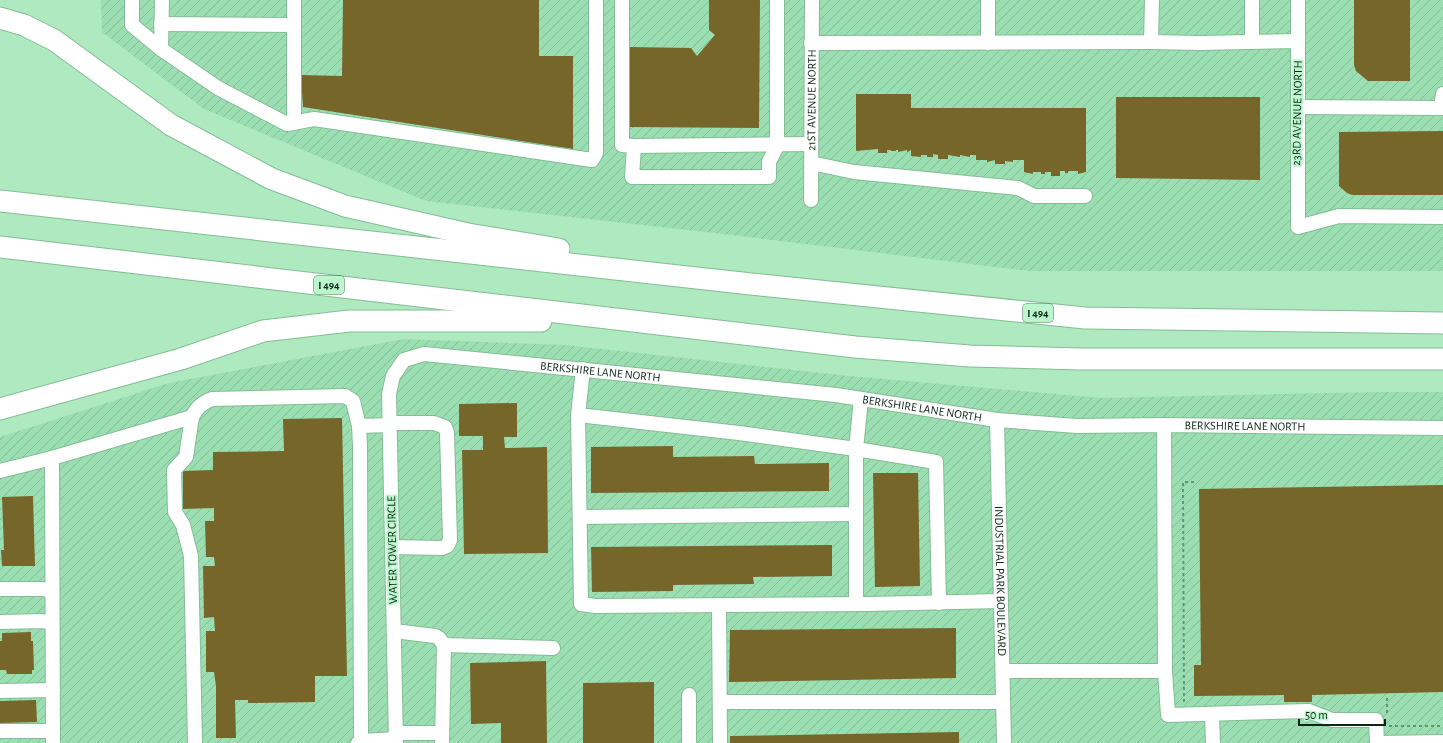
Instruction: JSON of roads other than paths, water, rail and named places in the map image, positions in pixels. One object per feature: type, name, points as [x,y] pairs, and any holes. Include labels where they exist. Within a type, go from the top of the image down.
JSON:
[{"type":"highway","points":[[0,18],[24,25],[54,40],[171,125],[272,179],[345,206],[468,234],[603,257],[636,271]]},
{"type":"highway","name":"I 494","points":[[0,201],[636,271],[1085,318],[1443,323]]},
{"type":"highway","name":"I 494","points":[[0,247],[855,347],[970,356],[1194,360],[1443,359]]},
{"type":"highway","points":[[0,409],[181,359],[263,331],[349,321],[557,321],[658,324]]},
{"type":"street","points":[[132,0],[132,25],[161,49],[218,88],[287,124],[314,119],[592,160],[596,153],[596,0]]},
{"type":"street","points":[[161,49],[162,0]]},
{"type":"street","points":[[294,0],[294,123]]},
{"type":"street","points":[[622,0],[622,145],[777,146],[810,144]]},
{"type":"street","points":[[634,146],[632,177],[769,177],[769,162],[777,146],[777,0]]},
{"type":"street","name":"21ST AVENUE NORTH","points":[[811,200],[810,144],[812,0]]},
{"type":"street","points":[[988,0],[988,43]]},
{"type":"street","points":[[1151,42],[1152,0]]},
{"type":"street","points":[[1252,0],[1252,42]]},
{"type":"street","name":"23RD AVENUE NORTH","points":[[1298,0],[1298,227],[1339,216],[1443,217]]},
{"type":"street","points":[[161,24],[294,25]]},
{"type":"street","points":[[811,43],[1298,41]]},
{"type":"street","points":[[1298,107],[1442,103]]},
{"type":"street","points":[[810,163],[854,172],[1018,188],[1034,196],[1085,196]]},
{"type":"street","name":"BERKSHIRE LANE NORTH","points":[[404,360],[424,354],[583,369],[861,398],[997,420],[1077,426],[1164,425],[1443,428]]},
{"type":"street","name":"WATER TOWER CIRCLE","points":[[396,738],[389,394],[393,376],[404,360]]},
{"type":"street","points":[[583,369],[578,415],[581,604],[595,606],[939,603],[1001,601]]},
{"type":"street","points":[[195,743],[191,556],[183,525],[175,512],[174,470],[186,457],[192,417],[195,409],[201,404],[212,399],[345,396],[353,401],[359,426],[360,742],[396,738],[442,738],[444,646],[439,638],[435,636],[394,631]]},
{"type":"street","points":[[856,604],[856,450],[861,398]]},
{"type":"street","points":[[578,415],[739,433],[936,462],[939,603]]},
{"type":"street","points":[[0,471],[52,458],[192,417]]},
{"type":"street","name":"INDUSTRIAL PARK BOULEVARD","points":[[997,420],[1004,743]]},
{"type":"street","points":[[359,426],[434,422],[444,427],[447,433],[450,540],[447,546],[442,548],[392,547]]},
{"type":"street","points":[[1164,425],[1165,671],[1168,715],[1212,715],[1309,711],[1332,720],[1376,720],[1376,743],[1443,742]]},
{"type":"street","points":[[0,731],[53,737],[52,458]]},
{"type":"street","points":[[580,517],[856,514]]},
{"type":"street","points":[[0,589],[42,589],[52,591]]},
{"type":"street","points":[[719,605],[720,743]]},
{"type":"street","points":[[0,622],[42,621],[52,623]]},
{"type":"street","points":[[444,646],[553,648]]},
{"type":"street","points":[[1003,671],[1165,671]]},
{"type":"street","points":[[0,691],[52,690]]},
{"type":"street","points":[[689,695],[689,743]]},
{"type":"street","points":[[720,702],[1003,702]]},
{"type":"street","points":[[1212,715],[1213,743]]}]
